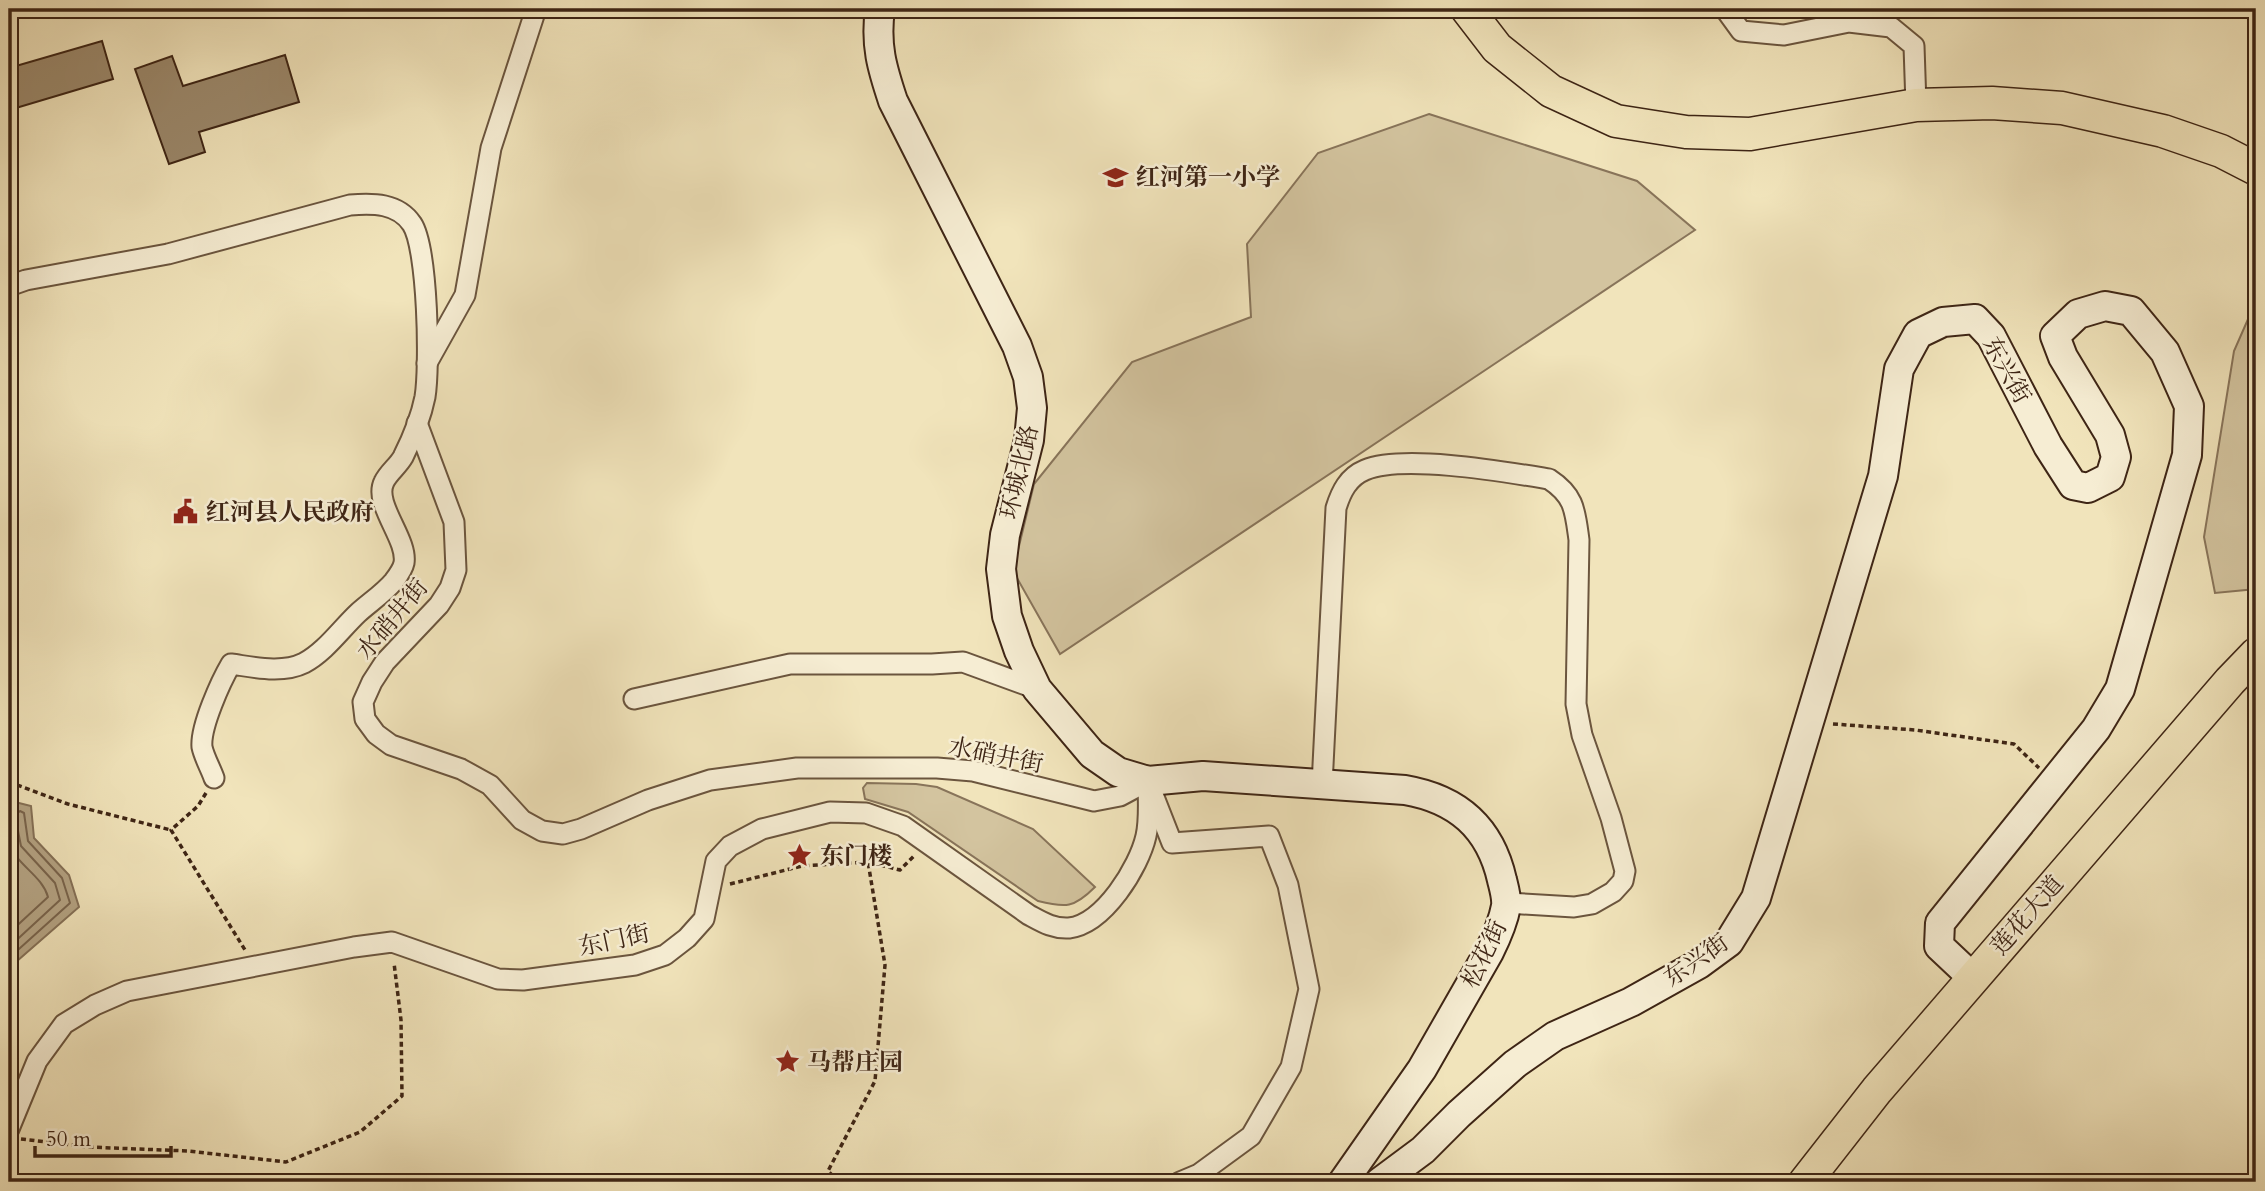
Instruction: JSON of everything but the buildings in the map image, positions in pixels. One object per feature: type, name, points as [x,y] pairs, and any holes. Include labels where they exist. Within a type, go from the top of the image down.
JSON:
[{"type":"main road","points":[[1467,9],[1497,47],[1551,91],[1616,121],[1686,132],[1750,134],[1916,105],[1992,103],[2062,108],[2163,131],[2221,151],[2256,169]]},
{"type":"main road","name":"莲花大道","points":[[1805,1182],[1877,1090],[2256,654]]},
{"type":"street","points":[[426,364],[465,295],[491,148],[536,9]]},
{"type":"street","name":"环城北路","points":[[880,9],[877,33],[880,62],[893,101],[1017,346],[1028,377],[1032,408],[1029,440],[1004,535],[1001,569],[1007,616],[1019,651],[1037,689],[1092,754],[1118,772],[1148,781]]},
{"type":"street","points":[[1725,9],[1741,31],[1784,36],[1849,22],[1891,27],[1914,46],[1916,105]]},
{"type":"street","points":[[9,286],[26,280],[169,254],[350,205],[372,203],[394,208],[411,223],[419,238],[424,261],[425,397],[402,458],[383,483],[381,494],[402,549],[404,563],[394,581],[319,652],[302,664],[263,669],[230,664],[219,684],[206,722],[202,746],[214,778]]},
{"type":"street","name":"东兴街","points":[[1380,1182],[1423,1150],[1516,1064],[1555,1037],[1631,1002],[1699,964],[1729,942],[1756,898],[1883,476],[1899,369],[1918,334],[1943,322],[1975,319],[1991,336],[2048,446],[2073,485],[2088,488],[2110,477],[2116,457],[2110,435],[2063,357],[2055,336],[2078,314],[2105,306],[2131,311],[2165,352],[2189,406],[2187,455],[2120,689],[2096,729],[1940,923],[1939,946],[1973,978]]},
{"type":"street","name":"水硝井街","points":[[417,423],[454,522],[456,570],[450,588],[439,605],[385,663],[372,682],[363,702],[365,719],[376,734],[391,746],[461,769],[490,785],[523,820],[542,831],[563,834],[581,829],[648,800],[710,780],[797,768],[937,768],[974,771],[1094,801],[1120,796],[1148,781]]},
{"type":"street","points":[[1322,785],[1336,508],[1341,493],[1352,479],[1363,471],[1380,466],[1432,464],[1549,479],[1562,487],[1571,499],[1576,514],[1579,540],[1576,704],[1582,735],[1611,818],[1625,871],[1623,881],[1614,892],[1592,904],[1574,907],[1507,903]]},
{"type":"street","points":[[634,699],[790,664],[963,662],[1037,689]]},
{"type":"street","name":"松花街","points":[[1148,781],[1203,776],[1430,794],[1471,820],[1488,841],[1498,863],[1507,903],[1498,933],[1429,1057],[1343,1182]]},
{"type":"street","points":[[1148,781],[1172,843],[1269,836],[1287,886],[1309,989],[1290,1067],[1251,1136],[1199,1174],[1181,1182]]},
{"type":"street","name":"东门街","points":[[9,1129],[37,1061],[64,1024],[95,1005],[127,991],[391,942],[498,979],[523,981],[635,965],[665,955],[687,938],[704,919],[716,861],[730,846],[762,830],[830,812],[866,813],[903,826],[1029,915],[1050,927],[1071,928],[1088,921],[1104,909],[1134,868],[1147,835],[1148,781]]},
{"type":"path","points":[[1810,722],[1915,730],[2014,744],[2053,782]]},
{"type":"path","points":[[171,830],[198,806],[214,778]]},
{"type":"path","points":[[9,782],[68,804],[171,830],[255,967]]},
{"type":"path","points":[[708,897],[723,886],[802,866],[868,862],[900,870],[926,843]]},
{"type":"path","points":[[839,1182],[828,1171],[875,1081],[885,965],[868,862]]},
{"type":"path","points":[[9,1138],[88,1147],[188,1151],[286,1162],[360,1132],[402,1096],[401,1020],[391,942]]},
{"type":"shaded area","points":[[1429,114],[1637,181],[1695,230],[1060,654],[1013,571],[1034,484],[1132,362],[1251,317],[1247,244],[1318,153]]},
{"type":"shaded area","points":[[2256,301],[2256,589],[2215,593],[2204,537],[2234,351]]},
{"type":"shaded area","points":[[867,783],[937,787],[1033,829],[1095,887],[1075,903],[1056,905],[1038,901],[908,812],[865,799],[863,788]]},
{"type":"water","points":[[15,802],[31,806],[34,838],[69,875],[79,907],[9,968],[9,816]]},
{"type":"place","name":"红河第一小学","points":[[1116,177]]},
{"type":"place","name":"红河县人民政府","points":[[186,512]]},
{"type":"place","name":"东门楼","points":[[800,856]]},
{"type":"place","name":"马帮庄园","points":[[787,1062]]}]
